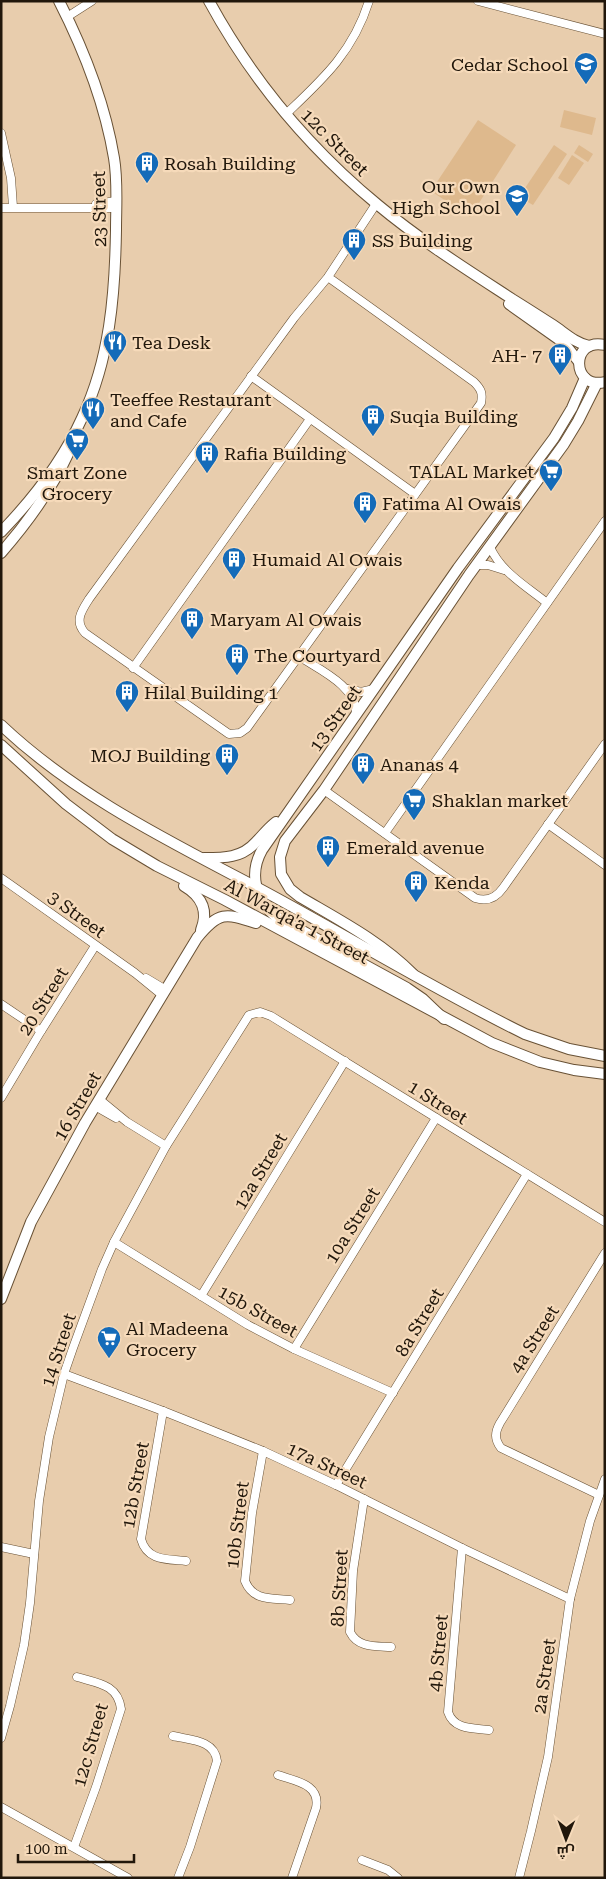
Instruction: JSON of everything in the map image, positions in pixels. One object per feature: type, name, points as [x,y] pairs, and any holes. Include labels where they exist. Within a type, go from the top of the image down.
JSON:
[{"type":"street","name":"23 Street","points":[[1,552],[27,522],[55,480],[71,450],[100,365],[111,312],[115,278],[116,205],[114,159],[106,122],[90,73],[59,1]]},
{"type":"street","points":[[66,14],[88,1]]},
{"type":"street","points":[[66,14],[92,1]]},
{"type":"street","name":"12c Street","points":[[209,1],[237,50],[284,112],[342,172],[379,206],[471,274],[544,319],[573,340],[589,346]]},
{"type":"street","points":[[284,112],[331,70],[344,54],[356,36],[369,1]]},
{"type":"street","points":[[478,1],[605,34]]},
{"type":"street","points":[[1,133],[10,178],[13,207]]},
{"type":"street","points":[[1,208],[116,205]]},
{"type":"street","points":[[328,277],[480,388],[482,395],[481,403],[247,728],[235,735],[225,733],[85,633],[79,623],[80,615],[89,599],[251,376],[294,318],[328,277],[362,227],[366,226],[379,206]]},
{"type":"street","name":"12c Street","points":[[471,274],[488,290],[569,348],[579,362],[580,371],[585,378]]},
{"type":"street","points":[[579,362],[582,353],[589,346],[605,345]]},
{"type":"street","points":[[251,376],[415,494]]},
{"type":"street","points":[[585,378],[601,382]]},
{"type":"street","name":"13 Street","points":[[256,887],[255,870],[259,855],[458,568],[554,438],[572,408],[585,378]]},
{"type":"street","name":"13 Street","points":[[413,974],[374,941],[295,893],[283,879],[279,862],[282,846],[324,790],[477,565],[572,432],[601,382]]},
{"type":"street","points":[[133,668],[310,419]]},
{"type":"street","name":"23 Street","points":[[4,527],[40,486],[59,459],[81,421]]},
{"type":"street","points":[[384,833],[605,521]]},
{"type":"street","points":[[490,547],[496,560],[506,571],[547,603]]},
{"type":"street","points":[[477,565],[488,565],[506,571]]},
{"type":"street","points":[[300,656],[348,690],[355,702],[356,716]]},
{"type":"street","points":[[348,690],[361,692],[374,689]]},
{"type":"street","points":[[1,720],[5,728]]},
{"type":"street","name":"Al Warqa'a 1 Street","points":[[5,728],[61,774],[101,801],[200,858],[525,1034],[569,1050],[605,1056]]},
{"type":"street","points":[[324,790],[475,898],[488,900],[498,895],[605,744]]},
{"type":"street","name":"Al Warqa'a 1 Street","points":[[1,745],[66,804],[112,839],[157,866],[225,900],[274,928],[492,1043],[524,1056],[557,1066],[605,1074]]},
{"type":"street","points":[[200,858],[230,857],[244,852],[273,824],[285,816]]},
{"type":"street","points":[[548,824],[605,865]]},
{"type":"street","name":"16 Street","points":[[157,866],[194,892],[200,899],[204,916],[197,938]]},
{"type":"street","name":"3 Street","points":[[1,878],[164,993]]},
{"type":"street","points":[[256,887],[265,906],[274,916],[407,988],[431,1005],[444,1019]]},
{"type":"street","name":"16 Street","points":[[1,1299],[31,1222],[97,1103],[197,938],[210,922],[224,916],[237,916],[274,928]]},
{"type":"street","name":"20 Street","points":[[1,1098],[41,1031],[96,946]]},
{"type":"street","points":[[1,1004],[41,1031]]},
{"type":"street","name":"1 Street","points":[[254,1013],[260,1012],[271,1016],[605,1222]]},
{"type":"street","name":"14 Street","points":[[1,1738],[24,1645],[44,1469],[64,1374],[102,1269],[114,1242],[166,1146],[245,1019],[254,1013]]},
{"type":"street","name":"12a Street","points":[[201,1296],[345,1061]]},
{"type":"street","points":[[97,1103],[166,1146]]},
{"type":"street","name":"10a Street","points":[[294,1349],[436,1118]]},
{"type":"street","name":"8a Street","points":[[336,1485],[527,1174]]},
{"type":"street","name":"15b Street","points":[[114,1242],[248,1324],[294,1349],[393,1393]]},
{"type":"street","name":"4a Street","points":[[599,1495],[501,1448],[495,1436],[500,1423],[605,1253]]},
{"type":"street","name":"17a Street","points":[[64,1374],[263,1451],[570,1599]]},
{"type":"street","name":"12b Street","points":[[163,1411],[141,1539],[148,1553],[154,1557],[186,1561]]},
{"type":"street","name":"10b Street","points":[[263,1451],[252,1513],[245,1582],[253,1594],[260,1597],[290,1600]]},
{"type":"street","name":"2a Street","points":[[519,1878],[548,1757],[570,1599],[605,1479]]},
{"type":"street","name":"8b Street","points":[[364,1499],[354,1563],[350,1632],[358,1643],[391,1647]]},
{"type":"street","points":[[2,1547],[35,1551]]},
{"type":"street","name":"4b Street","points":[[462,1548],[448,1712],[450,1719],[460,1727],[489,1730]]},
{"type":"street","name":"12c Street","points":[[74,1847],[121,1709],[117,1694],[111,1688],[77,1677]]},
{"type":"street","points":[[174,1736],[208,1745],[216,1755],[217,1761],[190,1847],[178,1878]]},
{"type":"street","points":[[278,1775],[308,1786],[315,1792],[317,1798],[316,1808],[292,1878]]},
{"type":"street","points":[[1,1807],[128,1878]]},
{"type":"street","points":[[362,1860],[388,1870],[398,1878]]},
{"type":"shaded area","points":[[564,110],[596,118],[592,135],[560,127]]},
{"type":"shaded area","points":[[478,120],[516,145],[470,217],[431,191]]},
{"type":"shaded area","points":[[554,145],[567,154],[533,205],[519,197]]},
{"type":"shaded area","points":[[579,145],[593,154],[588,162],[574,153]]},
{"type":"shaded area","points":[[572,155],[584,163],[569,185],[558,178]]},
{"type":"place","name":"Cedar School","points":[[586,85]]},
{"type":"place","name":"Rosah Building","points":[[147,184]]},
{"type":"place","name":"Our Own High School","points":[[517,217]]},
{"type":"place","name":"SS Building","points":[[354,261]]},
{"type":"place","name":"Tea Desk","points":[[115,363]]},
{"type":"place","name":"AH- 7","points":[[560,376]]},
{"type":"place","name":"Teeffee Restaurant and Cafe","points":[[93,430]]},
{"type":"place","name":"Suqia Building","points":[[373,437]]},
{"type":"place","name":"Smart Zone Grocery","points":[[77,461]]},
{"type":"place","name":"Rafia Building","points":[[207,474]]},
{"type":"place","name":"TALAL Market","points":[[551,492]]},
{"type":"place","name":"Fatima Al Owais","points":[[365,524]]},
{"type":"place","name":"Humaid Al Owais","points":[[234,580]]},
{"type":"place","name":"Maryam Al Owais","points":[[192,640]]},
{"type":"place","name":"The Courtyard","points":[[237,676]]},
{"type":"place","name":"Hilal Building 1","points":[[127,713]]},
{"type":"place","name":"MOJ Building","points":[[227,776]]},
{"type":"place","name":"Ananas 4","points":[[363,785]]},
{"type":"place","name":"Shaklan market","points":[[414,821]]},
{"type":"place","name":"Emerald avenue","points":[[328,868]]},
{"type":"place","name":"Kenda","points":[[416,903]]},
{"type":"place","name":"Al Madeena Grocery","points":[[109,1359]]}]
